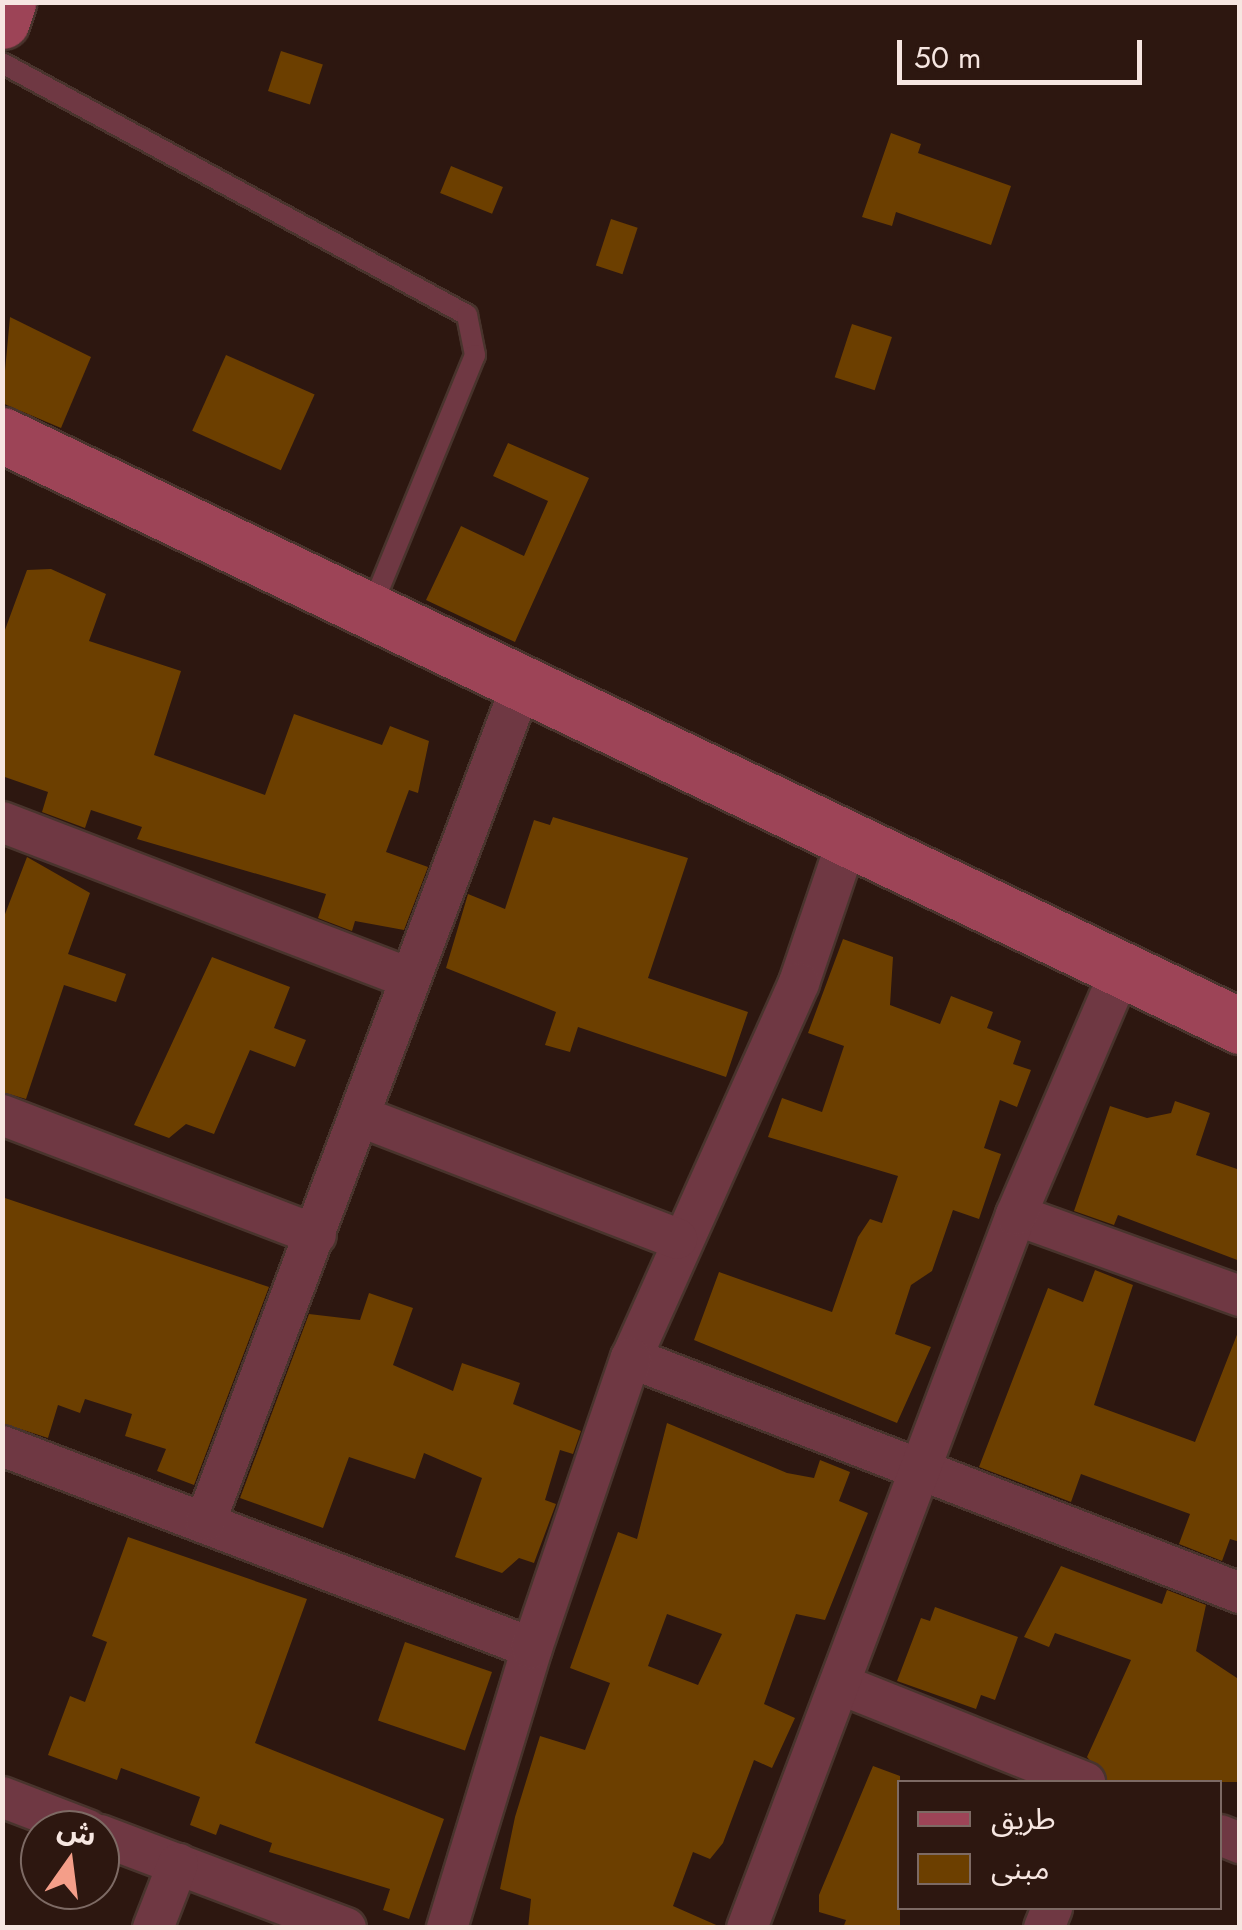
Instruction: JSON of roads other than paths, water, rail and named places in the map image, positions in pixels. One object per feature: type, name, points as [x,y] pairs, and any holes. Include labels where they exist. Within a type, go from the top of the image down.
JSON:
[{"type":"street","points":[[2,21],[8,2]]},
{"type":"street","points":[[2,435],[1240,1026]]},
{"type":"street","points":[[206,1520],[522,684]]},
{"type":"street","points":[[2,822],[410,979]]},
{"type":"street","points":[[447,1928],[532,1648],[632,1358],[677,1240],[799,983],[848,841]]},
{"type":"street","points":[[750,1927],[1016,1215],[1122,968]]},
{"type":"street","points":[[2,1115],[316,1235]]},
{"type":"street","points":[[359,1116],[677,1240]]},
{"type":"street","points":[[1016,1215],[1240,1296]]},
{"type":"street","points":[[632,1358],[921,1476],[1240,1593]]},
{"type":"street","points":[[6,1459],[206,1520],[532,1648]]},
{"type":"street","points":[[842,1686],[1080,1780]]},
{"type":"street","points":[[2,1798],[34,1810]]},
{"type":"street","points":[[120,1842],[346,1928]]},
{"type":"street","points":[[153,1928],[178,1864]]},
{"type":"lane","points":[[2,63],[467,314],[476,355],[369,611]]}]
